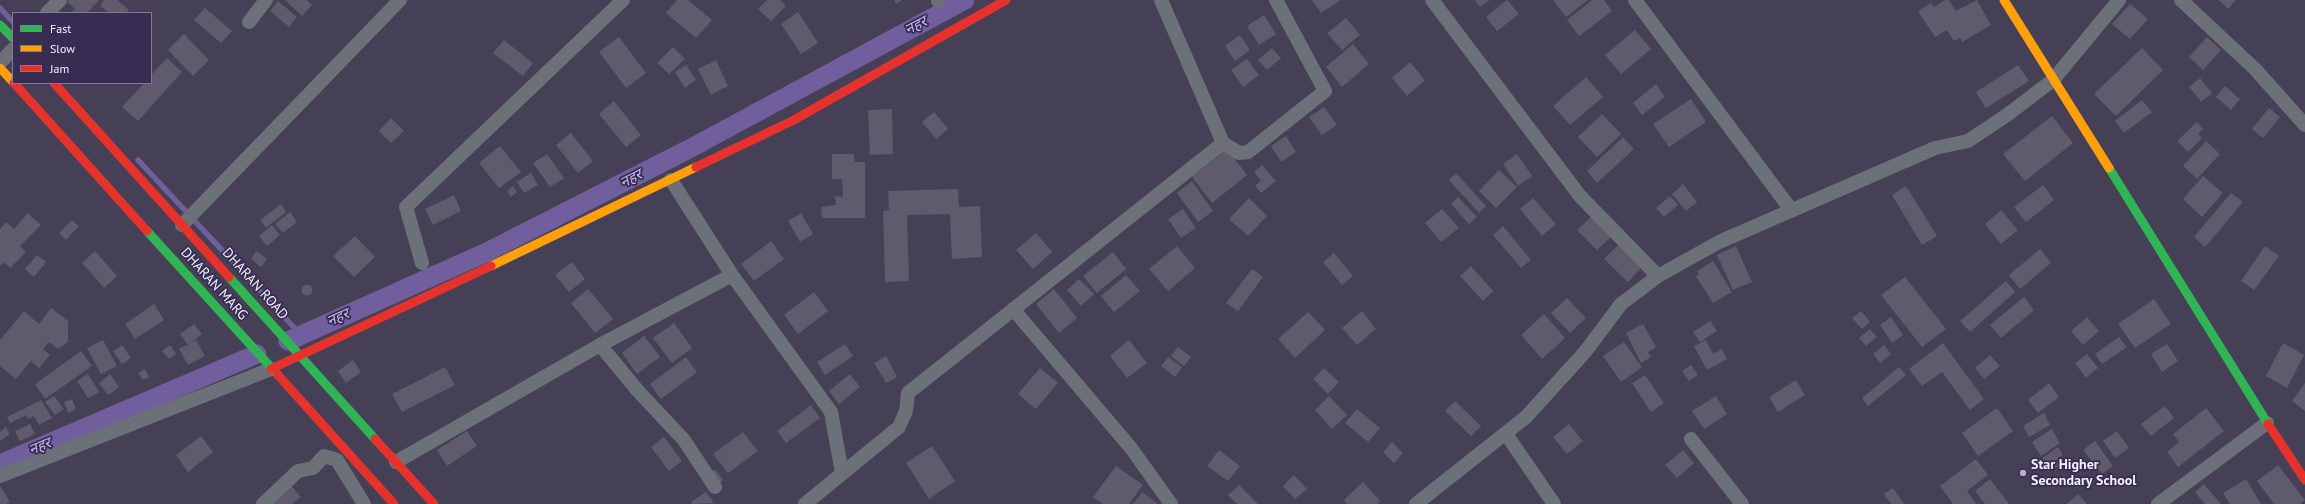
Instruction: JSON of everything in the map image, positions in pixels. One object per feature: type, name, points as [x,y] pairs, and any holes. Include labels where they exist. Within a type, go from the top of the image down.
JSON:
[{"type":"main road","points":[[271,369],[671,180],[792,121],[1006,0]]},
{"type":"main road","points":[[2004,0],[2267,423],[2305,480]]},
{"type":"main road","points":[[0,25],[12,37]]},
{"type":"main road","name":"DHARAN MARG","points":[[0,68],[12,81]]},
{"type":"main road","name":"DHARAN MARG","points":[[15,84],[394,504]]},
{"type":"main road","name":"DHARAN ROAD","points":[[55,84],[434,504]]},
{"type":"street","points":[[48,12],[60,0]]},
{"type":"street","points":[[249,22],[266,0]]},
{"type":"street","points":[[182,224],[400,0]]},
{"type":"street","points":[[422,264],[406,207],[623,0]]},
{"type":"street","points":[[1161,0],[1223,143],[1239,153],[1248,152],[1325,91],[1276,0]]},
{"type":"street","points":[[1432,0],[1580,196],[1658,276]]},
{"type":"street","points":[[1635,0],[1792,211]]},
{"type":"street","points":[[1416,504],[1506,434],[1526,416],[1585,352],[1621,304],[1658,276],[1719,242],[1935,148],[1968,141],[2007,115],[2053,80],[2119,0]]},
{"type":"street","points":[[2181,0],[2255,69],[2305,126]]},
{"type":"street","points":[[0,63],[12,50]]},
{"type":"street","points":[[805,504],[899,427],[906,411],[908,393],[1223,143]]},
{"type":"street","points":[[671,180],[732,275],[831,412],[842,473]]},
{"type":"street","points":[[396,462],[600,345],[732,275]]},
{"type":"street","points":[[1013,309],[1131,448],[1171,504]]},
{"type":"street","points":[[600,345],[638,390],[684,440],[715,487]]},
{"type":"street","points":[[0,476],[271,369]]},
{"type":"street","points":[[2158,504],[2267,423]]},
{"type":"street","points":[[1506,434],[1554,504]]},
{"type":"street","points":[[1691,439],[1742,504]]},
{"type":"street","points":[[263,504],[298,471],[313,468],[324,456],[337,460],[364,504]]},
{"type":"building","points":[[69,0],[99,0],[88,12],[72,12],[75,9],[67,2]]},
{"type":"building","points":[[104,0],[117,0],[129,10],[127,12],[108,12],[100,6]]},
{"type":"building","points":[[285,0],[307,0],[312,5],[302,16]]},
{"type":"building","points":[[677,0],[688,0],[712,20],[696,38],[666,13]]},
{"type":"building","points":[[767,0],[780,0],[786,6],[771,21],[758,9]]},
{"type":"building","points":[[894,0],[902,0],[896,4]]},
{"type":"building","points":[[1312,0],[1341,0],[1321,13]]},
{"type":"building","points":[[1475,0],[1490,0],[1480,7]]},
{"type":"building","points":[[1507,0],[1519,14],[1497,31],[1486,17]]},
{"type":"building","points":[[1553,0],[1588,0],[1566,17]]},
{"type":"building","points":[[1592,0],[1604,0],[1612,11],[1579,36],[1567,20]]},
{"type":"building","points":[[1945,0],[1949,0],[1956,11],[1977,0],[1991,25],[1962,42],[1960,38],[1954,41],[1947,30],[1935,37],[1918,11],[1931,3],[1934,7]]},
{"type":"building","points":[[2219,0],[2236,0],[2228,9]]},
{"type":"building","points":[[278,1],[297,17],[289,27],[270,11]]},
{"type":"building","points":[[2130,4],[2148,19],[2130,39],[2112,24]]},
{"type":"building","points":[[205,8],[232,31],[221,43],[194,20]]},
{"type":"building","points":[[798,12],[818,43],[801,54],[781,24]]},
{"type":"building","points":[[1264,15],[1276,34],[1259,45],[1247,26]]},
{"type":"building","points":[[1346,18],[1360,35],[1342,50],[1327,33]]},
{"type":"building","points":[[1635,30],[1651,49],[1621,74],[1605,55]]},
{"type":"building","points":[[184,34],[209,60],[193,76],[168,50]]},
{"type":"building","points":[[1240,35],[1250,50],[1235,61],[1225,46]]},
{"type":"building","points":[[619,37],[646,73],[626,88],[599,52]]},
{"type":"building","points":[[2207,37],[2221,50],[2203,70],[2189,57]]},
{"type":"building","points":[[504,40],[533,63],[523,76],[493,53]]},
{"type":"building","points":[[1353,44],[1369,64],[1342,87],[1326,67]]},
{"type":"building","points":[[673,47],[685,59],[669,74],[657,63]]},
{"type":"building","points":[[1272,48],[1281,58],[1267,70],[1258,60]]},
{"type":"building","points":[[2142,48],[2163,70],[2116,116],[2094,94]]},
{"type":"building","points":[[167,58],[182,72],[138,121],[122,107],[143,84],[152,84],[152,74]]},
{"type":"building","points":[[1247,59],[1259,75],[1243,87],[1231,70]]},
{"type":"building","points":[[716,60],[728,86],[711,95],[698,69]]},
{"type":"building","points":[[1410,62],[1425,80],[1407,96],[1392,78]]},
{"type":"building","points":[[686,65],[696,80],[685,88],[675,72]]},
{"type":"building","points":[[2018,65],[2029,81],[1986,108],[1976,92]]},
{"type":"building","points":[[1586,77],[1603,97],[1570,125],[1553,106]]},
{"type":"building","points":[[2200,78],[2212,93],[2201,102],[2189,87]]},
{"type":"building","points":[[1656,84],[1665,97],[1642,115],[1633,103]]},
{"type":"building","points":[[2225,86],[2240,99],[2231,110],[2216,97]]},
{"type":"building","points":[[1691,99],[1706,122],[1669,147],[1653,124]]},
{"type":"building","points":[[2142,100],[2152,112],[2124,133],[2115,121]]},
{"type":"building","points":[[614,101],[641,135],[626,147],[599,114]]},
{"type":"building","points":[[1324,107],[1337,125],[1322,135],[1309,117]]},
{"type":"building","points":[[2269,108],[2280,117],[2263,138],[2252,129]]},
{"type":"building","points":[[892,109],[893,154],[870,155],[868,110]]},
{"type":"building","points":[[934,112],[948,129],[936,139],[922,122]]},
{"type":"building","points":[[1602,114],[1621,134],[1597,157],[1578,137]]},
{"type":"building","points":[[2052,116],[2073,143],[2025,181],[2003,154]]},
{"type":"building","points":[[391,118],[404,131],[391,143],[379,131]]},
{"type":"building","points":[[2197,122],[2203,129],[2198,134],[2202,138],[2188,152],[2177,141]]},
{"type":"building","points":[[571,133],[593,161],[578,173],[556,145]]},
{"type":"building","points":[[1286,136],[1296,152],[1281,162],[1271,146]]},
{"type":"building","points":[[1623,137],[1634,149],[1597,183],[1587,171]]},
{"type":"building","points":[[2206,141],[2220,154],[2197,179],[2183,166]]},
{"type":"building","points":[[500,146],[521,172],[499,188],[479,163]]},
{"type":"building","points":[[1227,149],[1247,175],[1212,203],[1192,177]]},
{"type":"building","points":[[547,154],[564,178],[550,187],[533,163]]},
{"type":"building","points":[[832,154],[854,154],[854,162],[865,162],[865,218],[822,218],[821,207],[836,205],[835,196],[843,197],[842,179],[832,179]]},
{"type":"building","points":[[1517,154],[1532,176],[1518,186],[1503,164]]},
{"type":"building","points":[[1262,165],[1276,181],[1261,193],[1255,186],[1261,181],[1254,172]]},
{"type":"building","points":[[1499,170],[1517,187],[1496,208],[1479,191]]},
{"type":"building","points":[[531,173],[538,185],[524,193],[517,182]]},
{"type":"building","points":[[1456,173],[1486,206],[1479,213],[1449,180]]},
{"type":"building","points":[[2203,176],[2223,193],[2202,217],[2183,199]]},
{"type":"building","points":[[1192,181],[1213,211],[1198,222],[1177,193]]},
{"type":"building","points":[[1683,184],[1697,202],[1686,211],[1672,194]]},
{"type":"building","points":[[2043,185],[2054,200],[2026,222],[2014,207]]},
{"type":"building","points":[[513,186],[517,192],[511,197],[507,191]]},
{"type":"building","points":[[1906,186],[1937,236],[1922,245],[1892,195]]},
{"type":"building","points":[[958,189],[959,207],[980,206],[982,257],[952,259],[950,214],[907,215],[909,281],[885,282],[883,211],[889,210],[888,191]]},
{"type":"building","points":[[2231,193],[2243,202],[2205,247],[2194,237]]},
{"type":"building","points":[[454,195],[461,211],[433,225],[425,209]]},
{"type":"building","points":[[1670,196],[1678,205],[1664,217],[1656,208]]},
{"type":"building","points":[[1458,197],[1477,217],[1469,224],[1451,204]]},
{"type":"building","points":[[1249,198],[1267,216],[1248,236],[1229,219]]},
{"type":"building","points":[[1533,198],[1556,224],[1542,236],[1520,209]]},
{"type":"building","points":[[281,204],[286,212],[266,228],[260,220]]},
{"type":"building","points":[[1183,209],[1196,228],[1181,238],[1168,219]]},
{"type":"building","points":[[1442,209],[1459,228],[1441,242],[1425,223]]},
{"type":"building","points":[[2001,210],[2018,230],[2001,244],[1985,224]]},
{"type":"building","points":[[290,212],[297,222],[283,233],[275,224]]},
{"type":"building","points":[[28,213],[41,225],[20,246],[26,252],[10,268],[4,262],[0,266],[0,229],[6,222],[14,229]]},
{"type":"building","points":[[801,213],[813,234],[800,242],[788,221]]},
{"type":"building","points":[[1592,216],[1611,237],[1597,250],[1577,230]]},
{"type":"building","points":[[72,220],[79,226],[66,240],[59,233]]},
{"type":"building","points":[[272,225],[280,235],[267,246],[259,236]]},
{"type":"building","points":[[1503,226],[1531,260],[1521,268],[1493,235]]},
{"type":"building","points":[[1036,233],[1052,252],[1033,269],[1016,250]]},
{"type":"building","points":[[355,236],[375,257],[354,277],[333,256]]},
{"type":"building","points":[[771,241],[784,259],[754,281],[741,264]]},
{"type":"building","points":[[1619,244],[1642,267],[1628,282],[1604,259]]},
{"type":"building","points":[[1177,246],[1195,268],[1168,291],[1149,269]]},
{"type":"building","points":[[1736,246],[1752,282],[1733,290],[1717,255]]},
{"type":"building","points":[[2265,246],[2279,256],[2254,290],[2241,281]]},
{"type":"building","points":[[2040,249],[2051,263],[2020,289],[2009,275]]},
{"type":"building","points":[[95,251],[117,276],[104,288],[82,263]]},
{"type":"building","points":[[256,251],[267,259],[261,267],[251,259]]},
{"type":"building","points":[[1113,252],[1126,269],[1097,293],[1083,276]]},
{"type":"building","points":[[1334,253],[1353,276],[1342,285],[1323,262]]},
{"type":"building","points":[[37,255],[46,262],[34,277],[25,269]]},
{"type":"building","points":[[1713,261],[1732,292],[1713,303],[1696,276],[1699,274],[1697,271]]},
{"type":"building","points":[[572,262],[585,279],[569,292],[555,275]]},
{"type":"building","points":[[1471,266],[1493,291],[1483,301],[1460,276]]},
{"type":"building","points":[[1252,269],[1263,277],[1238,311],[1226,303]]},
{"type":"building","points":[[1126,275],[1140,291],[1114,312],[1101,296]]},
{"type":"building","points":[[1905,277],[1946,329],[1922,347],[1881,295]]},
{"type":"building","points":[[1079,279],[1094,294],[1081,306],[1067,290]]},
{"type":"building","points":[[2006,281],[2015,292],[1970,332],[1960,321]]},
{"type":"building","points":[[307,284],[311,286],[313,290],[311,294],[307,296],[303,294],[301,290],[303,286]]},
{"type":"building","points":[[588,289],[613,319],[595,333],[571,303]]},
{"type":"building","points":[[1054,289],[1077,318],[1059,333],[1036,304]]},
{"type":"building","points":[[814,292],[828,311],[798,334],[784,315]]},
{"type":"building","points":[[2024,297],[2034,310],[2001,338],[1990,325]]},
{"type":"building","points":[[1567,298],[1586,318],[1570,333],[1551,313]]},
{"type":"building","points":[[2154,299],[2171,324],[2135,348],[2118,324]]},
{"type":"building","points":[[154,304],[164,320],[135,339],[125,324]]},
{"type":"building","points":[[51,308],[68,321],[68,342],[58,349],[49,342],[43,349],[50,355],[39,368],[31,361],[16,379],[0,366],[0,340],[24,311],[39,324]]},
{"type":"building","points":[[1362,311],[1376,329],[1357,345],[1342,328]]},
{"type":"building","points":[[1861,311],[1870,322],[1862,329],[1852,318]]},
{"type":"building","points":[[1308,312],[1325,330],[1295,358],[1278,339]]},
{"type":"building","points":[[1544,314],[1565,338],[1542,359],[1521,335]]},
{"type":"building","points":[[1891,317],[1903,335],[1892,343],[1880,325]]},
{"type":"building","points":[[2087,317],[2099,331],[2083,345],[2071,331]]},
{"type":"building","points":[[1710,321],[1717,331],[1700,342],[1693,332]]},
{"type":"building","points":[[674,323],[692,348],[672,363],[653,338]]},
{"type":"building","points":[[194,324],[202,334],[188,345],[180,334]]},
{"type":"building","points":[[1643,324],[1656,347],[1648,352],[1651,357],[1641,363],[1626,333]]},
{"type":"building","points":[[1870,329],[1877,337],[1866,346],[1859,338]]},
{"type":"building","points":[[644,336],[660,357],[637,374],[622,353]]},
{"type":"building","points":[[2119,337],[2127,347],[2102,364],[2095,354]]},
{"type":"building","points":[[103,340],[117,366],[101,374],[87,348]]},
{"type":"building","points":[[196,340],[205,356],[188,365],[179,349]]},
{"type":"building","points":[[1129,340],[1147,363],[1127,378],[1110,356]]},
{"type":"building","points":[[1706,340],[1713,354],[1722,349],[1727,359],[1707,370],[1694,346]]},
{"type":"building","points":[[1624,342],[1642,367],[1621,382],[1603,356]]},
{"type":"building","points":[[1943,343],[1984,399],[1970,410],[1942,372],[1922,386],[1909,369]]},
{"type":"building","points":[[2283,343],[2304,355],[2287,388],[2266,376]]},
{"type":"building","points":[[845,344],[853,356],[825,375],[817,362]]},
{"type":"building","points":[[2167,344],[2178,361],[2162,372],[2151,354]]},
{"type":"building","points":[[122,345],[131,358],[122,364],[113,351]]},
{"type":"building","points":[[170,345],[176,354],[169,359],[162,351]]},
{"type":"building","points":[[1884,345],[1891,354],[1880,363],[1873,354]]},
{"type":"building","points":[[1178,347],[1191,357],[1184,366],[1171,356]]},
{"type":"building","points":[[81,351],[92,366],[45,399],[35,384]]},
{"type":"building","points":[[2087,354],[2098,368],[2086,378],[2075,363]]},
{"type":"building","points":[[1990,355],[2000,366],[1984,379],[1975,368]]},
{"type":"building","points":[[886,356],[897,377],[886,383],[874,363]]},
{"type":"building","points":[[686,357],[697,372],[661,399],[650,384]]},
{"type":"building","points":[[1168,357],[1182,367],[1175,377],[1161,366]]},
{"type":"building","points":[[353,360],[361,372],[346,383],[338,371]]},
{"type":"building","points":[[1691,365],[1698,375],[1689,381],[1682,371]]},
{"type":"building","points":[[445,367],[455,385],[402,412],[392,394]]},
{"type":"building","points":[[1899,367],[1906,375],[1868,406],[1862,398]]},
{"type":"building","points":[[1040,368],[1058,383],[1036,409],[1018,394]]},
{"type":"building","points":[[1324,368],[1339,382],[1328,394],[1313,379]]},
{"type":"building","points":[[145,369],[149,377],[143,380],[138,373]]},
{"type":"building","points":[[88,374],[99,392],[88,398],[77,381]]},
{"type":"building","points":[[110,374],[119,387],[108,395],[99,383]]},
{"type":"building","points":[[850,374],[860,387],[839,404],[829,391]]},
{"type":"building","points":[[1645,375],[1664,403],[1651,412],[1632,383]]},
{"type":"building","points":[[1796,380],[1805,395],[1778,412],[1769,397]]},
{"type":"building","points":[[2049,383],[2059,397],[2038,413],[2028,400]]},
{"type":"building","points":[[2305,383],[2305,411],[2292,401]]},
{"type":"building","points":[[54,396],[64,409],[55,415],[45,402]]},
{"type":"building","points":[[1329,396],[1347,415],[1332,429],[1315,410]]},
{"type":"building","points":[[1716,396],[1727,414],[1704,429],[1692,411]]},
{"type":"building","points":[[72,399],[76,409],[68,413],[64,402]]},
{"type":"building","points":[[41,400],[52,418],[39,425],[34,416],[28,419],[26,415],[10,423],[7,417]]},
{"type":"building","points":[[1455,401],[1481,426],[1471,436],[1445,411]]},
{"type":"building","points":[[811,405],[820,418],[786,443],[777,431]]},
{"type":"building","points":[[2165,406],[2174,418],[2151,436],[2141,424]]},
{"type":"building","points":[[1997,408],[2013,431],[1978,456],[1962,433]]},
{"type":"building","points":[[2206,408],[2224,431],[2178,467],[2167,452],[2179,442],[2173,434]]},
{"type":"building","points":[[1357,409],[1380,428],[1368,442],[1345,423]]},
{"type":"building","points":[[2044,413],[2050,425],[2029,437],[2023,426]]},
{"type":"building","points":[[30,424],[35,434],[20,441],[15,431]]},
{"type":"building","points":[[1569,424],[1583,441],[1567,454],[1553,437]]},
{"type":"building","points":[[6,427],[10,434],[0,441],[0,432]]},
{"type":"building","points":[[2052,429],[2060,443],[2041,456],[2032,442]]},
{"type":"building","points":[[467,431],[477,446],[447,466],[437,450]]},
{"type":"building","points":[[2117,431],[2129,448],[2115,458],[2103,441]]},
{"type":"building","points":[[743,432],[758,451],[728,473],[713,454]]},
{"type":"building","points":[[201,436],[213,452],[188,472],[176,455]]},
{"type":"building","points":[[664,437],[682,461],[669,471],[651,447]]},
{"type":"building","points":[[2095,441],[2113,466],[2102,474],[2083,450]]},
{"type":"building","points":[[1392,442],[1403,453],[1394,463],[1383,452]]},
{"type":"building","points":[[932,446],[955,481],[929,499],[906,463]]},
{"type":"building","points":[[2058,447],[2063,455],[2056,460],[2060,465],[2048,472],[2040,460]]},
{"type":"building","points":[[1219,450],[1240,466],[1228,481],[1207,466]]},
{"type":"building","points":[[1683,450],[1694,463],[1677,478],[1665,465]]},
{"type":"building","points":[[1976,459],[1988,475],[1967,491],[1976,504],[1953,504],[1940,486]]},
{"type":"building","points":[[2278,465],[2305,500],[2300,504],[2274,504],[2257,481]]},
{"type":"building","points":[[1116,466],[1143,485],[1129,504],[1103,504],[1093,497]]},
{"type":"building","points":[[715,469],[723,480],[717,485],[709,474]]},
{"type":"building","points":[[1294,475],[1307,489],[1295,499],[1283,486]]},
{"type":"building","points":[[1990,479],[2009,504],[1985,504],[1975,491]]},
{"type":"building","points":[[2246,479],[2261,504],[2230,504],[2223,493]]},
{"type":"building","points":[[1363,482],[1380,501],[1377,504],[1347,504],[1344,500]]},
{"type":"building","points":[[289,483],[301,497],[292,504],[265,504]]},
{"type":"building","points":[[2204,484],[2221,504],[2205,504],[2195,492]]},
{"type":"building","points":[[1239,485],[1258,504],[1237,504],[1228,495]]},
{"type":"building","points":[[0,486],[10,502],[6,504],[0,504]]},
{"type":"building","points":[[1893,488],[1904,504],[1891,504],[1884,494]]},
{"type":"building","points":[[706,492],[714,503],[692,504],[691,502]]},
{"type":"building","points":[[1142,492],[1158,504],[1133,504]]},
{"type":"building","points":[[2078,494],[2087,504],[2067,504]]},
{"type":"waterway","name":"नहर","points":[[288,341],[487,252],[691,148],[965,0]]},
{"type":"waterway","points":[[0,8],[12,21]]},
{"type":"waterway","points":[[138,160],[301,335]]},
{"type":"waterway","name":"नहर","points":[[0,464],[257,354]]},
{"type":"traffic: fast","points":[[0,25],[12,37]]},
{"type":"traffic: fast","points":[[2109,168],[2268,424]]},
{"type":"traffic: fast","points":[[147,231],[277,374]]},
{"type":"traffic: fast","points":[[229,277],[375,439]]},
{"type":"traffic: slow","points":[[2004,0],[2109,168]]},
{"type":"traffic: slow","points":[[0,68],[12,81]]},
{"type":"traffic: slow","points":[[491,266],[696,167]]},
{"type":"traffic: jam","points":[[696,167],[792,121],[1006,0]]},
{"type":"traffic: jam","points":[[15,84],[147,231]]},
{"type":"traffic: jam","points":[[55,84],[229,277]]},
{"type":"traffic: jam","points":[[271,369],[491,266]]},
{"type":"traffic: jam","points":[[277,374],[394,504]]},
{"type":"traffic: jam","points":[[2268,424],[2305,480]]},
{"type":"traffic: jam","points":[[375,439],[434,504]]},
{"type":"place","name":"Star Higher Secondary School","points":[[2023,473]]}]
